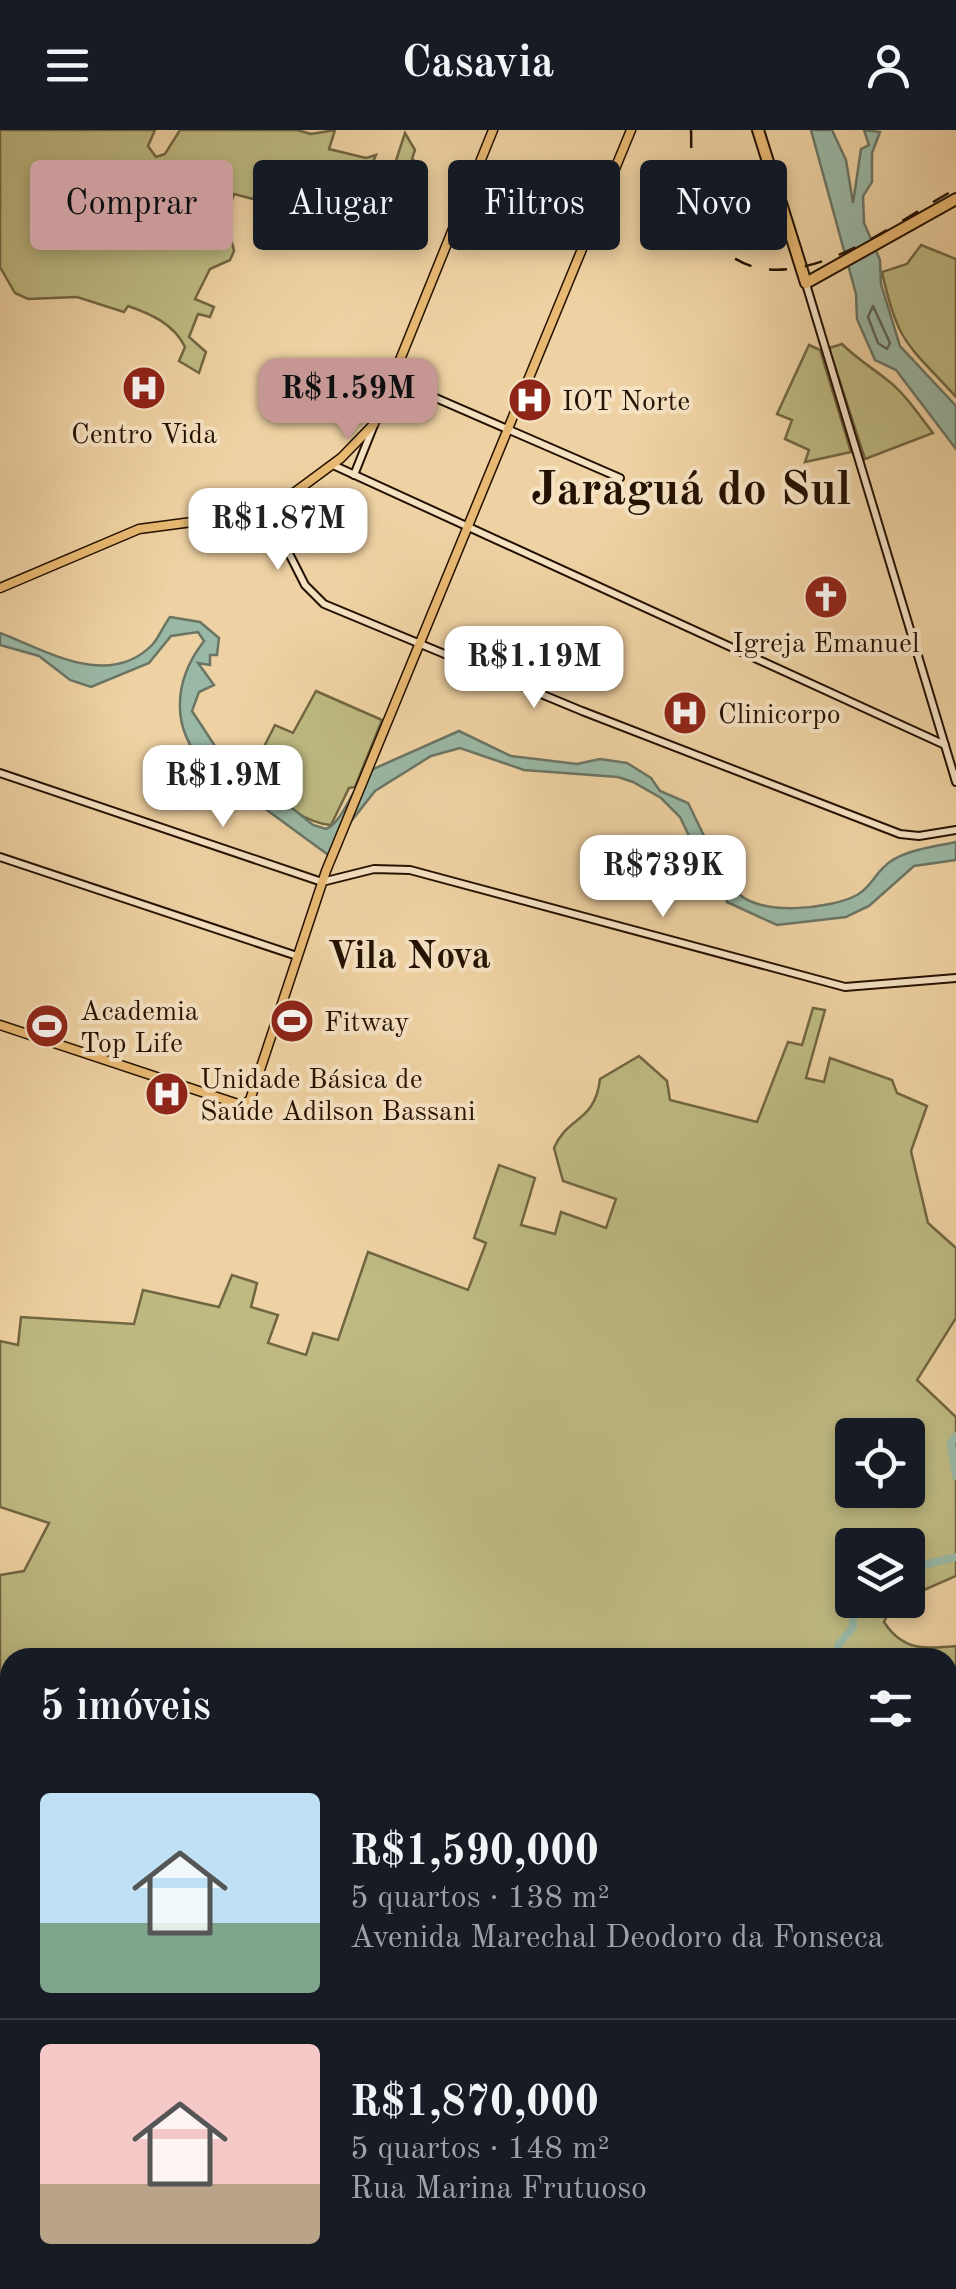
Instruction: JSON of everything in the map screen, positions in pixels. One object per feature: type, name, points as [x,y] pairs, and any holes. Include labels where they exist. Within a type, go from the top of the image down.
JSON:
[{"type":"highway","points":[[758,130],[806,283],[956,199]]},
{"type":"main road","points":[[0,588],[139,529],[268,512],[332,465],[374,424],[493,130]]},
{"type":"main road","points":[[0,1025],[244,1104],[251,1098],[326,869],[631,130]]},
{"type":"street","points":[[806,283],[956,782]]},
{"type":"street","points":[[392,379],[620,478]]},
{"type":"street","points":[[354,475],[374,424]]},
{"type":"street","points":[[332,465],[945,745]]},
{"type":"street","points":[[268,512],[305,585],[318,600],[900,834],[918,836],[956,830]]},
{"type":"street","points":[[924,735],[939,728]]},
{"type":"street","points":[[0,774],[322,882],[374,869],[410,870],[845,987],[956,978]]},
{"type":"street","points":[[0,857],[297,956]]},
{"type":"shaded area","points":[[0,130],[155,130],[148,146],[156,157],[165,154],[180,130],[297,130],[311,134],[335,130],[329,149],[366,158],[376,155],[374,160],[253,160],[253,199],[233,197],[233,160],[30,160],[30,250],[233,250],[233,247],[234,251],[230,260],[210,269],[195,299],[214,307],[210,317],[198,314],[189,337],[206,352],[199,373],[179,361],[185,347],[161,321],[128,306],[124,312],[77,297],[28,299],[15,293],[0,267]]},
{"type":"shaded area","points":[[405,133],[415,150],[412,159],[396,160]]},
{"type":"shaded area","points":[[921,245],[956,259],[956,397],[907,342],[894,315],[882,272],[907,264]]},
{"type":"shaded area","points":[[842,344],[899,391],[933,433],[865,459],[829,348]]},
{"type":"shaded area","points":[[809,345],[820,350],[851,452],[805,462],[809,450],[785,439],[792,420],[777,414]]},
{"type":"shaded area","points":[[316,691],[382,720],[355,787],[349,788],[331,825],[298,813],[249,776],[275,725],[293,733]]},
{"type":"shaded area","points":[[813,1008],[825,1010],[806,1078],[824,1082],[830,1058],[892,1080],[897,1093],[927,1106],[911,1151],[928,1223],[956,1248],[956,1318],[917,1380],[956,1417],[956,1576],[925,1590],[925,1528],[835,1528],[835,1618],[886,1618],[884,1622],[891,1631],[907,1643],[934,1648],[0,1648],[0,1575],[24,1571],[49,1523],[0,1507],[0,1341],[18,1345],[21,1317],[134,1324],[143,1290],[219,1307],[232,1275],[257,1283],[251,1307],[278,1315],[268,1343],[306,1355],[313,1333],[338,1340],[368,1252],[468,1290],[486,1243],[474,1238],[499,1165],[535,1178],[521,1225],[555,1234],[561,1212],[606,1228],[616,1199],[563,1181],[554,1148],[593,1104],[600,1079],[639,1056],[667,1081],[670,1100],[757,1122],[788,1042],[802,1045]]},
{"type":"water","points":[[811,130],[832,130],[846,160],[853,203],[861,149],[869,145],[864,130],[880,132],[872,153],[872,182],[863,196],[864,223],[880,260],[881,284],[900,346],[956,406],[956,449],[896,370],[875,360],[857,319],[856,294]]},
{"type":"water","points":[[170,617],[200,622],[219,638],[217,655],[210,655],[210,665],[198,663],[214,685],[199,692],[192,711],[215,746],[313,825],[326,829],[333,825],[371,770],[459,731],[511,756],[577,764],[600,759],[627,763],[651,778],[660,791],[688,803],[734,889],[759,904],[794,908],[845,900],[865,889],[891,861],[956,842],[956,860],[914,866],[869,906],[846,917],[777,925],[727,902],[725,893],[714,888],[680,817],[661,798],[633,782],[618,777],[524,770],[460,748],[431,756],[375,791],[349,824],[340,847],[327,854],[260,805],[257,793],[245,796],[196,754],[187,738],[180,706],[186,673],[204,641],[198,632],[171,636],[149,663],[91,687],[70,680],[39,656],[0,645],[0,633],[57,657],[98,665],[117,664],[136,657],[153,644]]},
{"type":"waterway","points":[[956,1436],[951,1443],[956,1476]]},
{"type":"waterway","points":[[925,1565],[956,1557]]},
{"type":"waterway","points":[[838,1648],[853,1627],[853,1618]]},
{"type":"railway","points":[[691,130],[692,189],[701,222],[731,256],[757,268],[786,269],[846,252],[956,189]]},
{"type":"place","name":"Centro Vida","points":[[144,388]]},
{"type":"place","name":"IOT Norte","points":[[530,400]]},
{"type":"place","name":"Igreja Emanuel","points":[[826,597]]},
{"type":"place","name":"Clinicorpo","points":[[685,713]]},
{"type":"place","name":"Fitway","points":[[292,1021]]},
{"type":"place","name":"Academia Top Life","points":[[47,1026]]},
{"type":"place","name":"Unidade Básica de Saúde Adilson Bassani","points":[[167,1094]]},
{"type":"district","name":"Jaraguá do Sul","points":[[691,487]]},
{"type":"district","name":"Vila Nova","points":[[409,955]]}]
